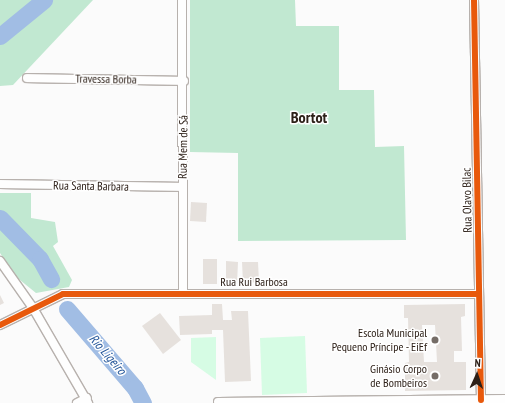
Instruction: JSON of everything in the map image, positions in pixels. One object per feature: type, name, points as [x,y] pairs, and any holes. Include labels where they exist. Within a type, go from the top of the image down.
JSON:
[{"type":"street","name":"Rua Mem de Sá","points":[[182,0],[184,81],[183,293]]},
{"type":"street","name":"Rua Olavo Bilac","points":[[474,0],[481,400]]},
{"type":"street","name":"Travessa Borba","points":[[27,78],[184,81]]},
{"type":"street","name":"Rua Santa Barbara","points":[[0,184],[183,187]]},
{"type":"street","points":[[0,261],[33,308],[87,400],[78,403]]},
{"type":"street","name":"Rua Rui Barbosa","points":[[0,325],[63,294],[479,294]]},
{"type":"street","points":[[218,402],[505,400]]},
{"type":"green space","points":[[0,0],[93,0],[13,85],[0,86]]},
{"type":"green space","points":[[190,0],[295,0],[296,26],[339,26],[339,90],[374,90],[375,147],[404,146],[406,240],[238,241],[238,153],[190,152]]},
{"type":"green space","points":[[0,193],[31,193],[31,218],[55,222],[58,242],[53,246],[72,280],[69,287],[36,293],[15,276],[0,253]]},
{"type":"green space","points":[[305,336],[307,393],[262,395],[260,338]]},
{"type":"green space","points":[[216,337],[216,380],[191,362],[191,338]]},
{"type":"building","points":[[191,202],[207,203],[206,222],[190,221]]},
{"type":"building","points":[[203,259],[217,259],[217,284],[203,284]]},
{"type":"building","points":[[226,261],[238,262],[237,284],[226,284]]},
{"type":"building","points":[[242,262],[258,262],[259,282],[243,283]]},
{"type":"building","points":[[0,295],[4,303],[0,305]]},
{"type":"building","points":[[212,304],[222,304],[223,320],[232,320],[231,311],[248,311],[251,381],[225,382],[223,330],[212,330],[212,334],[180,335],[179,316],[212,315]]},
{"type":"building","name":"Escola Municipal Pequeno Príncipe - EiEf","points":[[465,304],[465,316],[461,317],[462,351],[454,351],[454,362],[466,362],[466,390],[405,391],[405,363],[409,362],[408,318],[404,318],[404,305]],"holes":[[[422,325],[435,325],[437,362],[424,362]]]},
{"type":"building","points":[[160,313],[181,340],[163,354],[142,326]]},
{"type":"waterway","name":"Rio Ligeiro","points":[[0,36],[44,0]]},
{"type":"waterway","name":"Rio Ligeiro","points":[[0,218],[40,259],[51,279]]},
{"type":"waterway","name":"Rio Ligeiro","points":[[67,309],[135,388],[143,403]]},
{"type":"cycle path","points":[[474,0],[481,400]]},
{"type":"cycle path","points":[[0,325],[63,294],[479,294]]},
{"type":"place","name":"Escola Municipal Pequeno Príncipe - EiEf","points":[[435,340]]},
{"type":"place","name":"Ginásio Corpo de Bombeiros","points":[[435,376]]},
{"type":"district","name":"Bortot","points":[[309,117]]}]
